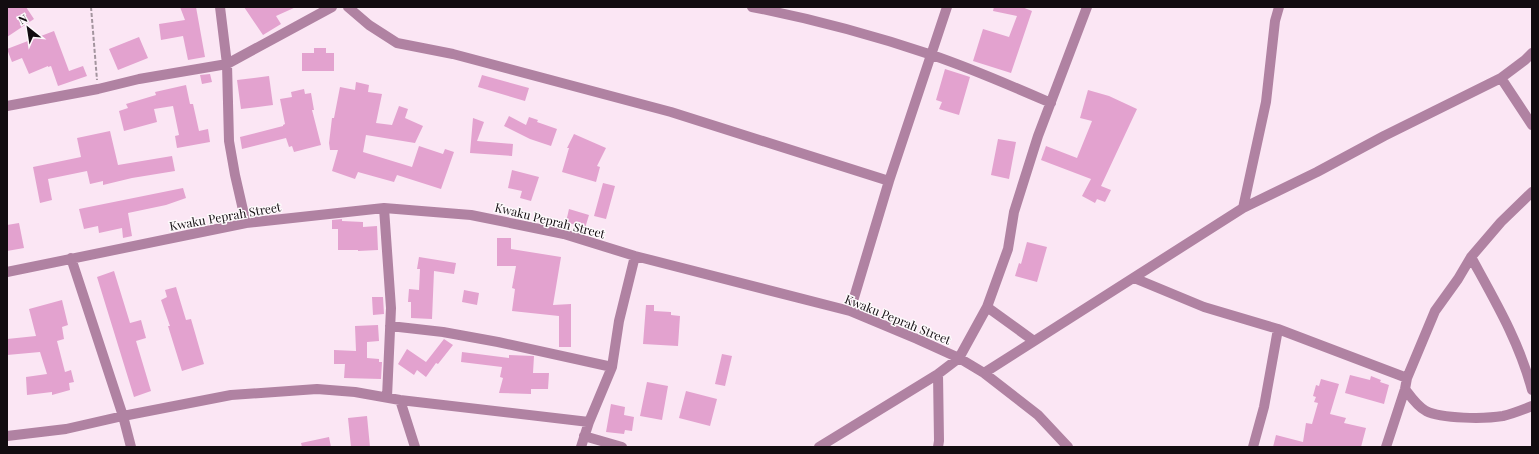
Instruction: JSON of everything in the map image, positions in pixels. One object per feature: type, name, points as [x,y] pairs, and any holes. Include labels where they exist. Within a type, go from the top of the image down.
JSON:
[{"type":"street","points":[[220,7],[227,64],[229,141],[246,223]]},
{"type":"street","points":[[7,106],[98,89],[139,79],[227,64],[332,7]]},
{"type":"street","points":[[348,7],[369,25],[397,43],[453,54],[670,112],[889,181]]},
{"type":"street","points":[[752,7],[802,17],[932,55],[984,74],[1051,103]]},
{"type":"street","points":[[850,311],[889,181],[947,7]]},
{"type":"street","points":[[819,447],[938,374],[960,358],[987,307],[1008,249],[1014,212],[1035,143],[1087,7]]},
{"type":"street","points":[[1243,208],[1266,102],[1275,21],[1278,7]]},
{"type":"street","points":[[984,373],[1243,208],[1502,78],[1532,53]]},
{"type":"street","points":[[1502,78],[1532,125]]},
{"type":"street","points":[[1386,447],[1405,389],[1407,378],[1435,311],[1458,280],[1471,257],[1501,222],[1532,192]]},
{"type":"street","points":[[384,208],[390,302],[387,397]]},
{"type":"street","name":"Kwaku Peprah Street","points":[[7,272],[246,223],[384,208],[471,215],[564,234],[635,256],[850,311],[960,358],[984,373],[1038,415],[1068,447]]},
{"type":"street","points":[[581,447],[589,422],[612,367],[619,321],[635,256]]},
{"type":"street","points":[[1471,257],[1508,324],[1525,364],[1532,390]]},
{"type":"street","points":[[71,258],[123,416],[131,447]]},
{"type":"street","points":[[1134,278],[1204,306],[1278,329],[1407,378]]},
{"type":"street","points":[[987,307],[1034,341]]},
{"type":"street","points":[[390,326],[444,332],[612,367]]},
{"type":"street","points":[[1253,447],[1264,407],[1278,329]]},
{"type":"street","points":[[938,374],[938,447]]},
{"type":"street","points":[[7,436],[66,429],[123,416],[231,395],[316,389],[354,392],[400,400],[589,422]]},
{"type":"street","points":[[1405,389],[1416,403],[1428,412],[1446,415],[1480,418],[1504,416],[1532,406]]},
{"type":"street","points":[[400,400],[415,447]]},
{"type":"street","points":[[584,436],[622,447]]},
{"type":"path","points":[[91,7],[98,89]]},
{"type":"building","points":[[7,7],[26,7],[34,19],[7,37]]},
{"type":"building","points":[[180,7],[196,7],[205,57],[188,60],[183,36],[161,40],[159,24],[185,20]]},
{"type":"building","points":[[244,7],[296,7],[276,16],[281,24],[263,35]]},
{"type":"building","points":[[994,7],[1022,7],[1032,11],[1011,73],[973,61],[983,29],[1009,37],[1017,16],[993,11]]},
{"type":"building","points":[[54,31],[69,71],[83,66],[87,76],[58,86],[51,66],[29,74],[22,58],[12,62],[7,49]]},
{"type":"building","points":[[139,37],[148,58],[118,70],[109,49]]},
{"type":"building","points":[[314,48],[326,48],[326,53],[334,53],[334,71],[302,71],[302,53],[314,53]]},
{"type":"building","points":[[945,69],[970,77],[959,115],[939,109],[942,102],[936,100]]},
{"type":"building","points":[[210,74],[212,82],[202,84],[200,75]]},
{"type":"building","points":[[482,75],[529,88],[525,101],[478,87]]},
{"type":"building","points":[[269,76],[273,105],[241,109],[237,80]]},
{"type":"building","points":[[356,82],[369,85],[368,92],[382,94],[376,123],[392,125],[399,106],[408,109],[405,118],[423,126],[415,143],[366,135],[363,152],[412,167],[419,146],[443,154],[445,149],[454,152],[441,189],[397,175],[394,182],[358,172],[355,179],[332,171],[338,150],[330,150],[329,143],[332,118],[334,118],[340,87],[355,90]]},
{"type":"building","points":[[186,85],[190,104],[193,104],[199,131],[208,129],[210,142],[177,148],[175,136],[179,135],[173,106],[154,109],[157,122],[124,131],[119,111],[128,108],[126,104],[156,95],[155,92]]},
{"type":"building","points":[[304,89],[305,94],[311,93],[314,110],[312,110],[321,145],[294,152],[292,146],[289,147],[286,138],[242,149],[240,137],[283,126],[285,124],[280,99],[292,97],[291,92]]},
{"type":"building","points":[[1088,90],[1109,96],[1137,109],[1101,186],[1111,190],[1105,202],[1097,199],[1095,203],[1082,196],[1091,179],[1041,160],[1046,146],[1077,158],[1092,121],[1080,118]]},
{"type":"building","points":[[509,116],[526,125],[529,117],[538,120],[537,122],[557,129],[551,146],[530,139],[504,126]]},
{"type":"building","points":[[473,118],[484,122],[477,141],[513,144],[512,156],[470,153]]},
{"type":"building","points":[[110,131],[118,165],[172,156],[175,171],[132,178],[103,185],[103,181],[90,184],[87,171],[48,179],[52,200],[40,203],[33,167],[81,157],[77,138]]},
{"type":"building","points":[[574,134],[606,148],[597,166],[600,167],[596,182],[562,172],[569,148],[567,148]]},
{"type":"building","points":[[998,139],[1016,142],[1009,179],[991,175]]},
{"type":"building","points":[[512,170],[539,177],[531,201],[520,198],[522,191],[508,188]]},
{"type":"building","points":[[603,183],[615,186],[606,219],[594,216]]},
{"type":"building","points":[[183,188],[186,198],[166,205],[128,213],[132,236],[123,238],[122,228],[99,233],[98,226],[84,229],[79,209]]},
{"type":"building","points":[[569,209],[589,215],[585,228],[566,222]]},
{"type":"building","points":[[342,219],[342,221],[363,222],[363,227],[377,226],[378,250],[338,250],[338,229],[332,229],[332,220]]},
{"type":"building","points":[[19,223],[24,248],[7,251],[7,225]]},
{"type":"building","points":[[497,238],[511,238],[511,249],[561,257],[553,305],[571,304],[571,347],[559,347],[559,316],[512,311],[515,289],[512,288],[516,266],[497,266]]},
{"type":"building","points":[[1027,242],[1047,247],[1037,282],[1015,276],[1019,263],[1021,264]]},
{"type":"building","points":[[419,257],[456,263],[454,274],[434,271],[432,319],[411,318],[411,302],[408,302],[409,289],[419,290],[420,269],[417,269]]},
{"type":"building","points":[[114,271],[130,323],[141,320],[146,338],[136,341],[151,391],[134,397],[97,277]]},
{"type":"building","points":[[176,287],[186,320],[191,319],[204,364],[182,371],[168,326],[170,326],[161,300],[167,297],[165,290]]},
{"type":"building","points":[[464,290],[479,293],[477,305],[462,302]]},
{"type":"building","points":[[372,297],[383,297],[384,314],[373,315]]},
{"type":"building","points":[[62,300],[68,325],[62,327],[64,339],[57,341],[65,372],[71,370],[74,382],[69,383],[70,390],[52,395],[52,392],[27,395],[26,377],[47,374],[40,352],[7,355],[7,339],[36,336],[29,309]]},
{"type":"building","points":[[646,305],[654,305],[654,311],[671,312],[671,315],[680,316],[678,346],[643,344]]},
{"type":"building","points":[[378,325],[379,341],[367,342],[367,358],[379,359],[379,362],[382,362],[381,379],[344,378],[345,364],[334,364],[334,350],[356,351],[355,326]]},
{"type":"building","points":[[444,339],[453,345],[438,364],[436,363],[426,377],[417,370],[414,375],[398,364],[407,349],[426,362]]},
{"type":"building","points":[[462,352],[509,358],[509,355],[534,356],[533,373],[549,373],[548,389],[531,389],[531,394],[499,393],[503,378],[500,377],[502,367],[461,362]]},
{"type":"building","points":[[722,354],[732,356],[725,386],[715,384]]},
{"type":"building","points":[[1350,375],[1370,380],[1371,376],[1381,380],[1380,382],[1389,385],[1384,404],[1345,393]]},
{"type":"building","points":[[1321,379],[1339,384],[1330,414],[1346,418],[1344,423],[1366,428],[1361,447],[1273,447],[1276,435],[1303,442],[1306,423],[1312,424],[1318,403],[1314,402],[1316,397],[1313,396],[1316,385],[1319,386]]},
{"type":"building","points":[[647,382],[668,386],[662,420],[640,416]]},
{"type":"building","points":[[686,391],[717,399],[710,426],[679,418]]},
{"type":"building","points":[[611,404],[625,407],[624,415],[634,417],[632,431],[625,430],[624,434],[606,432]]},
{"type":"building","points":[[367,416],[370,447],[351,447],[348,418]]},
{"type":"building","points":[[329,437],[331,447],[302,447],[301,443]]}]
